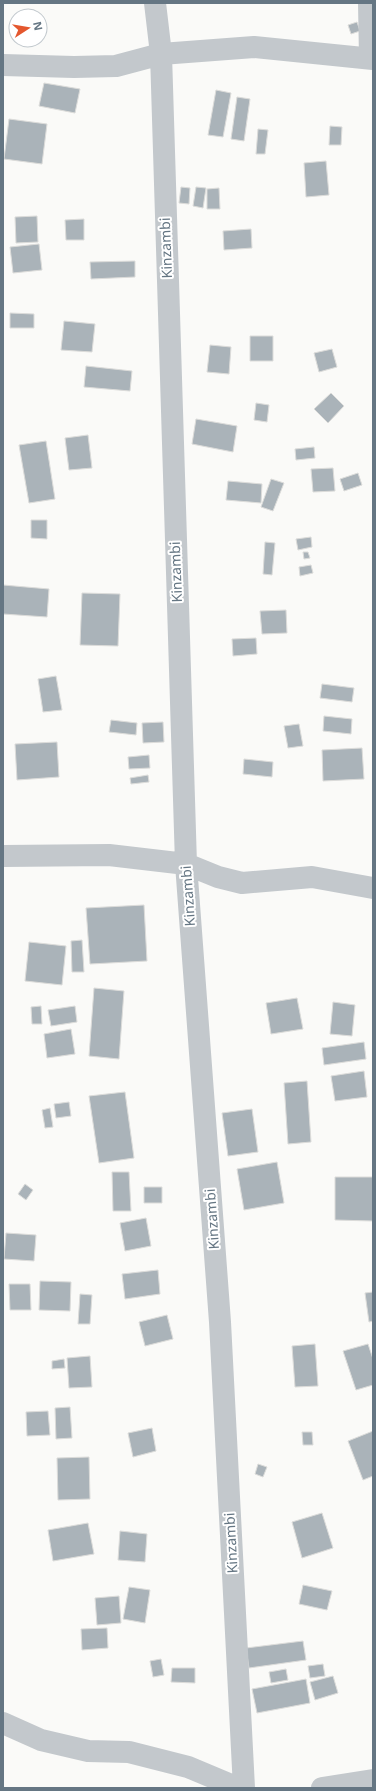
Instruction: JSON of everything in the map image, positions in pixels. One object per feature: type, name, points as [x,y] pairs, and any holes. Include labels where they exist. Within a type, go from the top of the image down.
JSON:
[{"type":"street","name":"Kinzambi","points":[[155,3],[161,54],[186,864],[220,1322],[244,1788]]},
{"type":"street","points":[[3,65],[116,66],[161,54],[254,47],[372,58],[369,3]]},
{"type":"street","points":[[3,856],[109,855],[186,864],[218,877],[242,883],[312,877],[373,888]]},
{"type":"street","points":[[3,1723],[41,1740],[88,1751],[129,1752],[188,1767],[238,1788]]},
{"type":"street","points":[[322,1788],[373,1780]]},
{"type":"building","points":[[357,22],[360,31],[351,34],[348,25]]},
{"type":"building","points":[[44,83],[80,89],[75,113],[39,106]]},
{"type":"building","points":[[216,90],[231,93],[223,137],[208,135]]},
{"type":"building","points":[[237,97],[250,99],[244,141],[231,139]]},
{"type":"building","points":[[9,119],[47,124],[42,164],[4,159]]},
{"type":"building","points":[[330,126],[342,127],[341,145],[329,145]]},
{"type":"building","points":[[258,129],[268,130],[265,154],[256,154]]},
{"type":"building","points":[[326,161],[329,195],[306,197],[304,163]]},
{"type":"building","points":[[181,187],[190,188],[189,204],[179,203]]},
{"type":"building","points":[[196,187],[206,188],[203,208],[193,206]]},
{"type":"building","points":[[219,188],[220,209],[207,209],[207,189]]},
{"type":"building","points":[[37,216],[38,242],[16,243],[15,217]]},
{"type":"building","points":[[84,219],[84,240],[66,240],[65,220]]},
{"type":"building","points":[[251,229],[252,248],[224,250],[223,231]]},
{"type":"building","points":[[39,244],[42,270],[13,273],[10,247]]},
{"type":"building","points":[[135,261],[135,277],[91,279],[90,262]]},
{"type":"building","points":[[10,313],[34,314],[34,328],[10,328]]},
{"type":"building","points":[[64,321],[95,324],[92,352],[61,350]]},
{"type":"building","points":[[250,336],[273,336],[273,361],[250,361]]},
{"type":"building","points":[[210,345],[231,347],[229,374],[207,372]]},
{"type":"building","points":[[332,349],[337,367],[319,372],[314,353]]},
{"type":"building","points":[[86,366],[132,371],[130,391],[84,387]]},
{"type":"building","points":[[331,393],[344,406],[328,423],[314,409]]},
{"type":"building","points":[[256,403],[269,405],[267,422],[254,420]]},
{"type":"building","points":[[196,419],[237,426],[233,452],[192,444]]},
{"type":"building","points":[[88,435],[92,468],[69,470],[65,438]]},
{"type":"building","points":[[46,441],[55,499],[29,503],[19,445]]},
{"type":"building","points":[[314,447],[315,458],[296,460],[295,449]]},
{"type":"building","points":[[333,468],[335,491],[313,492],[311,469]]},
{"type":"building","points":[[358,473],[362,485],[344,491],[340,479]]},
{"type":"building","points":[[271,479],[284,483],[273,511],[261,507]]},
{"type":"building","points":[[228,481],[262,484],[261,503],[226,500]]},
{"type":"building","points":[[31,520],[47,520],[47,539],[31,538]]},
{"type":"building","points":[[311,537],[312,547],[298,550],[296,539]]},
{"type":"building","points":[[265,542],[275,543],[272,575],[263,574]]},
{"type":"building","points":[[303,552],[308,552],[310,558],[304,559]]},
{"type":"building","points":[[311,565],[313,573],[300,576],[299,567]]},
{"type":"building","points":[[3,585],[49,589],[47,617],[3,614]]},
{"type":"building","points":[[82,593],[120,594],[118,646],[80,645]]},
{"type":"building","points":[[286,610],[287,633],[262,634],[260,611]]},
{"type":"building","points":[[256,638],[257,654],[233,656],[232,639]]},
{"type":"building","points":[[56,676],[62,710],[43,712],[38,679]]},
{"type":"building","points":[[322,684],[354,688],[352,702],[320,698]]},
{"type":"building","points":[[324,716],[352,719],[351,734],[323,731]]},
{"type":"building","points":[[111,720],[137,723],[136,735],[109,732]]},
{"type":"building","points":[[163,722],[164,742],[143,743],[142,723]]},
{"type":"building","points":[[299,724],[303,746],[288,748],[284,726]]},
{"type":"building","points":[[57,742],[59,777],[17,780],[15,744]]},
{"type":"building","points":[[362,748],[364,779],[323,781],[322,750]]},
{"type":"building","points":[[149,755],[150,768],[129,769],[128,757]]},
{"type":"building","points":[[244,759],[273,762],[272,777],[243,774]]},
{"type":"building","points":[[148,775],[149,782],[131,784],[130,778]]},
{"type":"building","points":[[144,905],[147,961],[90,964],[86,908]]},
{"type":"building","points":[[82,940],[84,972],[72,972],[71,941]]},
{"type":"building","points":[[29,942],[66,946],[62,985],[25,981]]},
{"type":"building","points":[[94,988],[124,991],[119,1059],[89,1056]]},
{"type":"building","points":[[297,998],[303,1029],[271,1034],[266,1003]]},
{"type":"building","points":[[333,1002],[355,1005],[352,1036],[330,1034]]},
{"type":"building","points":[[41,1006],[42,1024],[32,1024],[31,1007]]},
{"type":"building","points":[[75,1006],[77,1022],[51,1026],[48,1010]]},
{"type":"building","points":[[71,1029],[75,1054],[47,1058],[44,1034]]},
{"type":"building","points":[[364,1042],[366,1059],[324,1065],[322,1048]]},
{"type":"building","points":[[364,1071],[367,1097],[335,1101],[331,1076]]},
{"type":"building","points":[[307,1081],[311,1142],[288,1144],[284,1083]]},
{"type":"building","points":[[125,1092],[134,1158],[99,1163],[89,1096]]},
{"type":"building","points":[[69,1102],[71,1116],[56,1118],[54,1104]]},
{"type":"building","points":[[50,1108],[53,1127],[45,1128],[42,1110]]},
{"type":"building","points":[[252,1109],[258,1152],[228,1156],[222,1113]]},
{"type":"building","points":[[277,1162],[284,1203],[244,1210],[237,1169]]},
{"type":"building","points":[[112,1172],[129,1172],[131,1211],[113,1211]]},
{"type":"building","points":[[335,1177],[373,1177],[373,1221],[335,1220]]},
{"type":"building","points":[[25,1184],[33,1190],[26,1200],[18,1194]]},
{"type":"building","points":[[144,1187],[162,1187],[162,1203],[144,1203]]},
{"type":"building","points":[[146,1218],[151,1246],[125,1251],[120,1223]]},
{"type":"building","points":[[6,1233],[36,1235],[34,1261],[4,1259]]},
{"type":"building","points":[[158,1270],[160,1294],[125,1299],[122,1274]]},
{"type":"building","points":[[40,1281],[71,1282],[70,1311],[39,1310]]},
{"type":"building","points":[[9,1284],[30,1284],[31,1310],[10,1310]]},
{"type":"building","points":[[373,1292],[373,1321],[369,1322],[365,1293]]},
{"type":"building","points":[[80,1294],[92,1295],[90,1324],[78,1324]]},
{"type":"building","points":[[167,1315],[173,1339],[145,1346],[139,1322]]},
{"type":"building","points":[[315,1344],[318,1386],[295,1387],[292,1346]]},
{"type":"building","points":[[368,1344],[373,1359],[373,1385],[356,1390],[343,1351]]},
{"type":"building","points":[[90,1356],[92,1387],[69,1388],[67,1358]]},
{"type":"building","points":[[64,1359],[65,1368],[52,1369],[52,1361]]},
{"type":"building","points":[[70,1407],[72,1438],[56,1439],[55,1408]]},
{"type":"building","points":[[48,1411],[50,1435],[27,1436],[26,1412]]},
{"type":"building","points":[[152,1428],[156,1451],[133,1457],[128,1433]]},
{"type":"building","points":[[373,1431],[373,1476],[363,1480],[348,1441]]},
{"type":"building","points":[[302,1432],[312,1432],[313,1445],[303,1445]]},
{"type":"building","points":[[89,1457],[90,1499],[58,1500],[57,1458]]},
{"type":"building","points":[[258,1464],[267,1467],[263,1477],[255,1474]]},
{"type":"building","points":[[322,1513],[333,1548],[302,1558],[292,1522]]},
{"type":"building","points":[[88,1523],[94,1554],[53,1561],[48,1530]]},
{"type":"building","points":[[120,1531],[147,1534],[145,1562],[118,1560]]},
{"type":"building","points":[[303,1585],[332,1591],[327,1610],[299,1604]]},
{"type":"building","points":[[129,1587],[150,1590],[145,1623],[123,1619]]},
{"type":"building","points":[[119,1596],[121,1623],[97,1625],[95,1598]]},
{"type":"building","points":[[107,1628],[108,1648],[82,1650],[81,1629]]},
{"type":"building","points":[[303,1641],[306,1660],[249,1668],[246,1648]]},
{"type":"building","points":[[161,1659],[164,1675],[153,1677],[150,1661]]},
{"type":"building","points":[[323,1664],[325,1676],[310,1678],[308,1666]]},
{"type":"building","points":[[172,1668],[195,1668],[195,1683],[171,1682]]},
{"type":"building","points":[[286,1669],[288,1680],[271,1683],[269,1672]]},
{"type":"building","points":[[333,1676],[338,1693],[315,1700],[310,1682]]},
{"type":"building","points":[[306,1679],[310,1703],[257,1713],[252,1689]]}]
